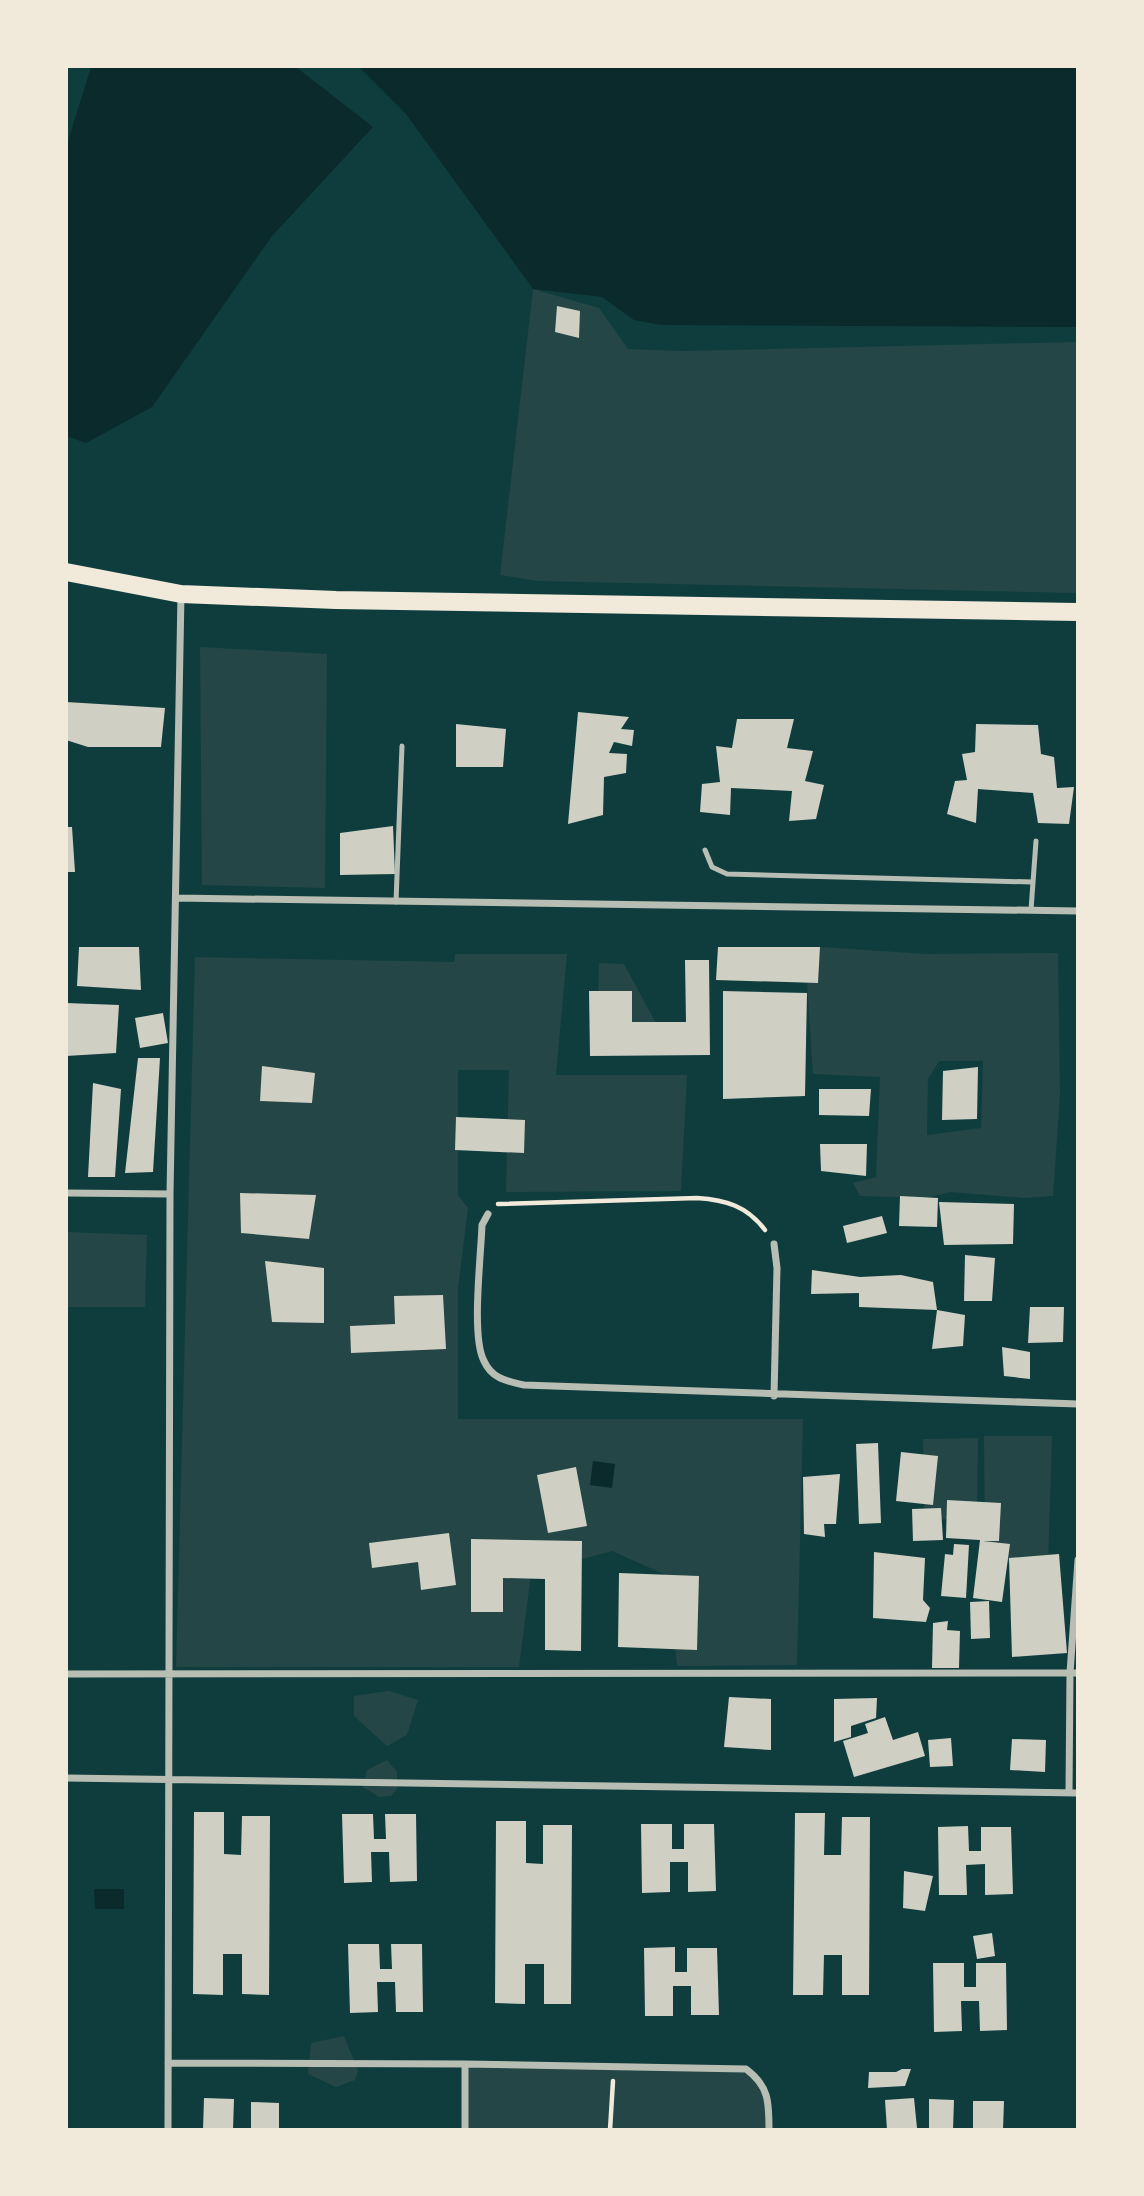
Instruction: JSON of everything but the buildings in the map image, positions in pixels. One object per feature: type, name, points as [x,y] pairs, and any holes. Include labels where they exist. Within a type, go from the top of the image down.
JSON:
[{"type":"main road","points":[[66,572],[181,594],[336,600],[1077,612]]},
{"type":"street","points":[[168,2130],[170,1194],[181,594]]},
{"type":"street","points":[[177,898],[1077,911]]},
{"type":"street","points":[[66,1193],[170,1194]]},
{"type":"street","points":[[488,1214],[482,1225],[478,1338],[483,1360],[500,1380],[524,1385],[774,1396],[1077,1404]]},
{"type":"street","points":[[774,1244],[777,1268],[774,1396]]},
{"type":"street","points":[[66,1778],[1073,1793],[1077,1560]]},
{"type":"street","points":[[66,1674],[1074,1673]]},
{"type":"street","points":[[168,2063],[465,2063],[746,2069],[758,2077],[769,2100],[769,2130]]},
{"type":"street","points":[[465,2063],[465,2130]]},
{"type":"lane","points":[[396,902],[402,746]]},
{"type":"lane","points":[[1031,910],[1036,841]]},
{"type":"lane","points":[[705,850],[712,867],[727,874],[1032,882]]},
{"type":"path","points":[[488,1214],[494,1205],[508,1202],[697,1198],[728,1201],[762,1227],[774,1244]]},
{"type":"path","points":[[610,2130],[614,2066]]},
{"type":"shaded area","points":[[91,67],[296,67],[373,127],[272,236],[152,407],[86,443],[66,436],[67,144]]},
{"type":"shaded area","points":[[359,67],[1077,67],[1077,327],[661,325],[634,320],[602,297],[533,289],[405,113]]},
{"type":"shaded area","points":[[533,289],[599,308],[628,349],[684,351],[1077,342],[1077,593],[538,581],[500,575]]},
{"type":"shaded area","points":[[200,647],[327,654],[325,888],[202,885]]},
{"type":"shaded area","points":[[820,947],[926,954],[1058,953],[1060,1095],[1053,1196],[1024,1198],[950,1192],[926,1198],[860,1196],[853,1183],[876,1177],[880,1077],[813,1074],[807,983],[818,982]],"holes":[[[939,1061],[983,1061],[981,1128],[927,1135],[928,1079]]]},
{"type":"shaded area","points":[[455,954],[567,954],[556,1075],[687,1075],[681,1191],[506,1192],[509,1070],[458,1070],[458,1195],[468,1208],[458,1288],[458,1419],[803,1419],[797,1665],[677,1666],[668,1576],[612,1551],[554,1567],[532,1566],[519,1667],[176,1667],[195,957],[454,962]]},
{"type":"shaded area","points":[[599,963],[624,964],[657,1025],[613,1032],[598,1005]]},
{"type":"shaded area","points":[[67,1232],[147,1235],[145,1307],[67,1307]]},
{"type":"shaded area","points":[[984,1436],[1052,1436],[1048,1568],[985,1559]]},
{"type":"shaded area","points":[[978,1438],[977,1518],[924,1520],[923,1439]]},
{"type":"shaded area","points":[[593,1461],[615,1464],[612,1488],[590,1485]]},
{"type":"shaded area","points":[[389,1691],[418,1700],[407,1735],[387,1746],[354,1716],[354,1696]]},
{"type":"shaded area","points":[[387,1760],[397,1772],[397,1789],[391,1796],[379,1797],[363,1787],[367,1770]]},
{"type":"shaded area","points":[[94,1889],[124,1889],[124,1909],[95,1909]]},
{"type":"shaded area","points":[[344,2036],[358,2071],[355,2080],[336,2087],[308,2074],[311,2043]]},
{"type":"shaded area","points":[[465,2064],[746,2069],[764,2086],[769,2129],[465,2130]]},
{"type":"pier","points":[[355,66],[405,113],[533,289],[517,273],[402,115]]}]
